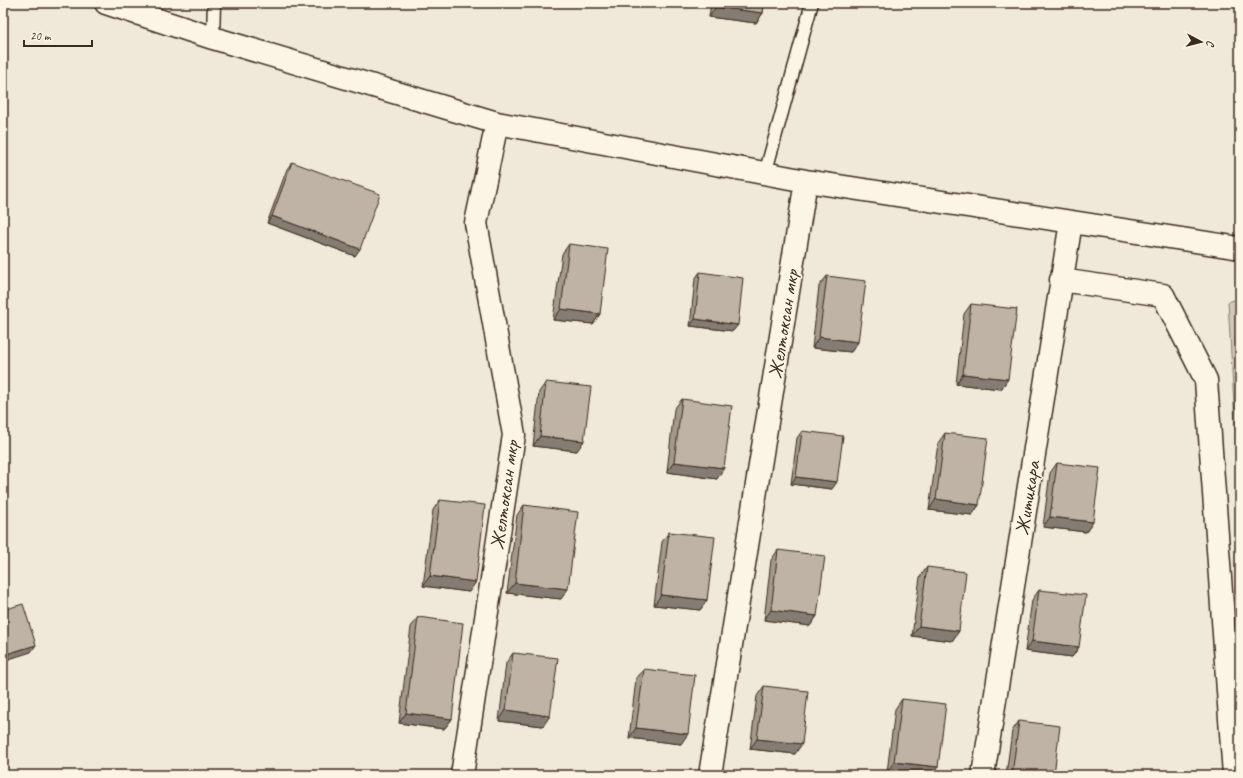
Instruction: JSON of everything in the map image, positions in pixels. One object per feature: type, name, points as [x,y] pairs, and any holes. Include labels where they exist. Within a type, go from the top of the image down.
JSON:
[{"type":"street","points":[[106,3],[213,38],[497,123],[806,181],[1240,248]]},
{"type":"street","name":"Желтоксан мкр","points":[[462,775],[514,436],[476,223],[497,123]]},
{"type":"street","name":"Желтоксан мкр","points":[[710,775],[806,181]]},
{"type":"street","name":"Житикара","points":[[982,775],[1071,222]]},
{"type":"street","points":[[1062,280],[1163,295],[1206,380],[1234,775]]},
{"type":"lane","points":[[213,38],[214,3]]},
{"type":"lane","points":[[765,174],[812,3]]},
{"type":"shaded area","points":[[1240,298],[1240,510],[1228,302]]},
{"type":"building","points":[[717,3],[764,3],[763,13],[716,7]]},
{"type":"building","points":[[292,162],[380,194],[360,249],[272,216]]},
{"type":"building","points":[[569,244],[608,249],[600,314],[561,309]]},
{"type":"building","points":[[700,272],[743,278],[738,325],[695,319]]},
{"type":"building","points":[[827,276],[866,281],[858,342],[819,337]]},
{"type":"building","points":[[971,304],[1017,309],[1008,379],[963,374]]},
{"type":"building","points":[[546,382],[591,387],[584,441],[540,436]]},
{"type":"building","points":[[682,399],[732,406],[724,468],[674,462]]},
{"type":"building","points":[[802,431],[843,436],[837,482],[796,477]]},
{"type":"building","points":[[945,433],[988,438],[979,505],[936,499]]},
{"type":"building","points":[[1057,463],[1100,468],[1093,522],[1050,517]]},
{"type":"building","points":[[440,500],[485,505],[476,582],[430,576]]},
{"type":"building","points":[[524,505],[578,512],[568,589],[515,583]]},
{"type":"building","points":[[669,532],[715,537],[707,600],[661,595]]},
{"type":"building","points":[[778,550],[825,556],[817,616],[771,610]]},
{"type":"building","points":[[927,567],[966,572],[959,631],[919,626]]},
{"type":"building","points":[[1039,590],[1086,595],[1079,647],[1032,641]]},
{"type":"building","points":[[23,604],[36,645],[3,655],[3,610]]},
{"type":"building","points":[[418,617],[463,623],[452,719],[406,713]]},
{"type":"building","points":[[513,653],[558,658],[550,716],[506,710]]},
{"type":"building","points":[[644,669],[695,675],[688,734],[636,728]]},
{"type":"building","points":[[764,686],[808,691],[802,744],[757,739]]},
{"type":"building","points":[[902,699],[946,704],[938,767],[894,762]]},
{"type":"building","points":[[1019,721],[1060,726],[1054,775],[1012,775]]}]
